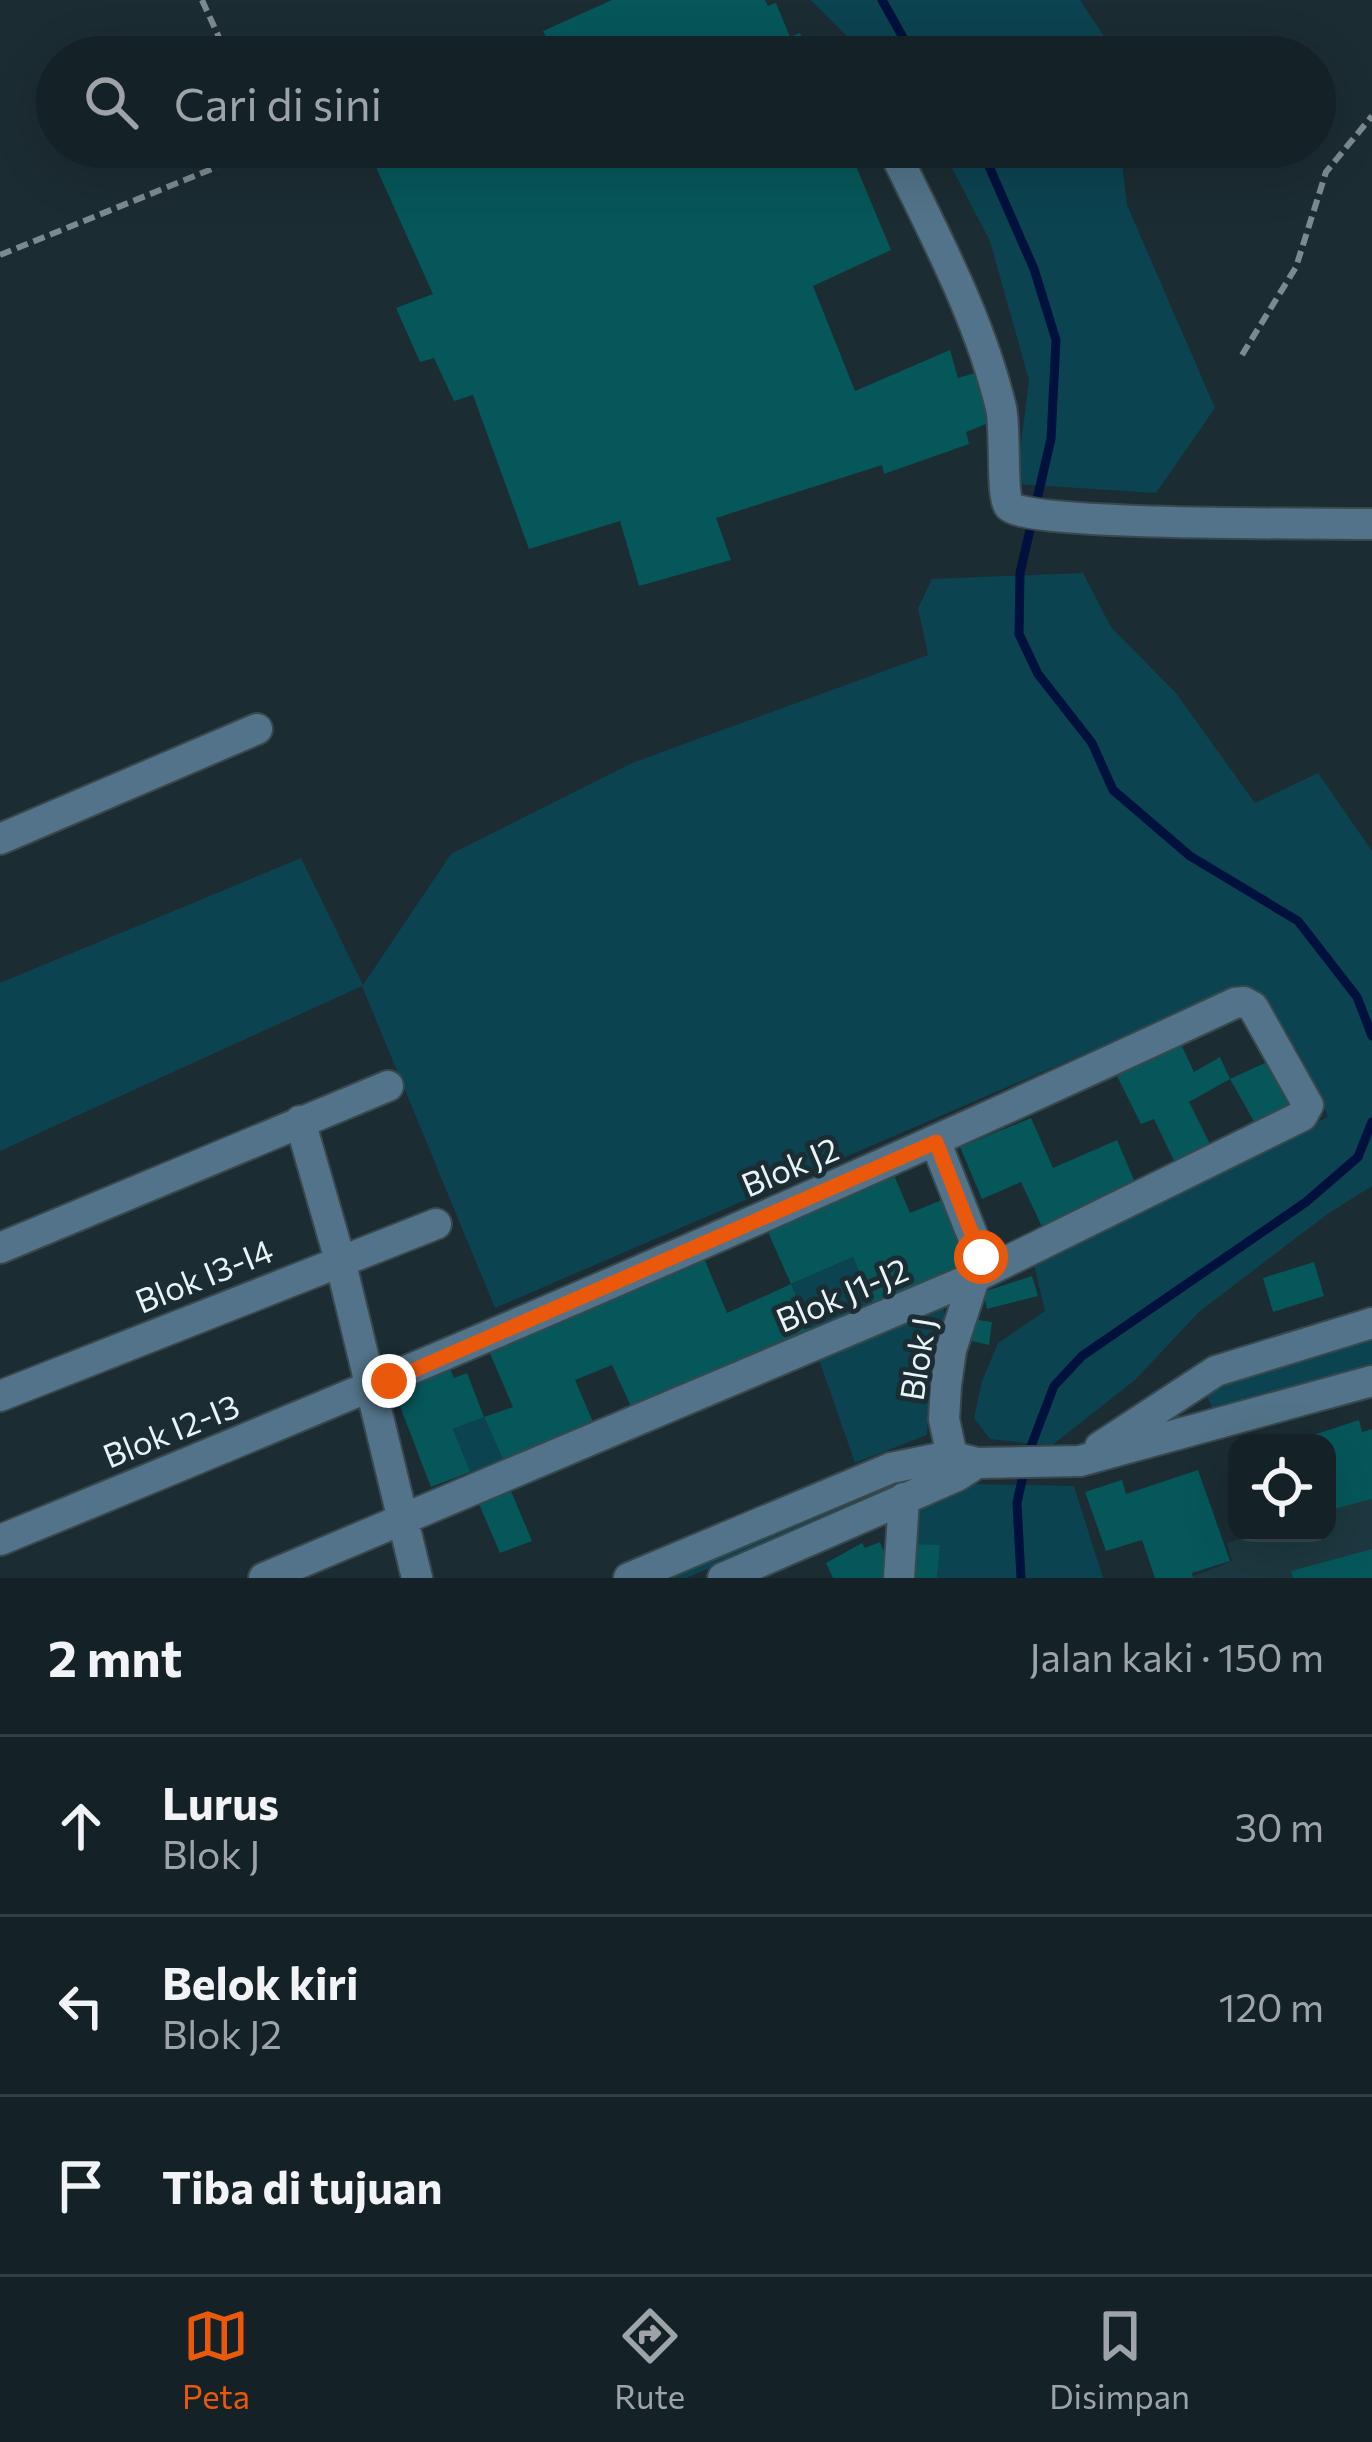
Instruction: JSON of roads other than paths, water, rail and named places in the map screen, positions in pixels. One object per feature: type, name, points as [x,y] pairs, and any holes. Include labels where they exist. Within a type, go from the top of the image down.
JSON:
[{"type":"street","points":[[902,168],[971,312],[1006,434],[1005,500],[1020,514],[1372,524]]},
{"type":"street","points":[[0,838],[257,729]]},
{"type":"street","name":"Blok J1-J2","points":[[264,1578],[973,1278],[1302,1116],[1308,1105],[1252,1007],[1235,1003]]},
{"type":"street","name":"Blok J2","points":[[370,1389],[936,1142],[1235,1003]]},
{"type":"street","points":[[0,1248],[388,1086]]},
{"type":"street","points":[[300,1120],[340,1260],[417,1578]]},
{"type":"street","name":"Blok J","points":[[936,1142],[981,1257],[951,1350],[946,1385],[944,1419],[968,1464]]},
{"type":"street","name":"Blok I3-I4","points":[[0,1396],[436,1224]]},
{"type":"street","points":[[1080,1461],[1216,1371],[1372,1323]]},
{"type":"street","points":[[628,1578],[865,1477],[968,1464],[1080,1461],[1372,1381]]},
{"type":"street","points":[[1191,1385],[1205,1429]]},
{"type":"street","name":"Blok I2-I3","points":[[0,1540],[370,1389]]},
{"type":"street","points":[[723,1578],[904,1498],[968,1464]]},
{"type":"street","points":[[899,1578],[904,1498]]},
{"type":"waterway","points":[[882,0],[902,36]]},
{"type":"waterway","points":[[990,168],[1034,269],[1056,340],[1051,439],[1020,573],[1019,634],[1038,674],[1092,743],[1113,790],[1190,856],[1298,921],[1357,997],[1372,1036]]},
{"type":"waterway","points":[[1028,1454],[1054,1386],[1082,1356],[1306,1202],[1358,1157],[1372,1122]]},
{"type":"waterway","points":[[1021,1578],[1017,1503],[1024,1471]]}]
